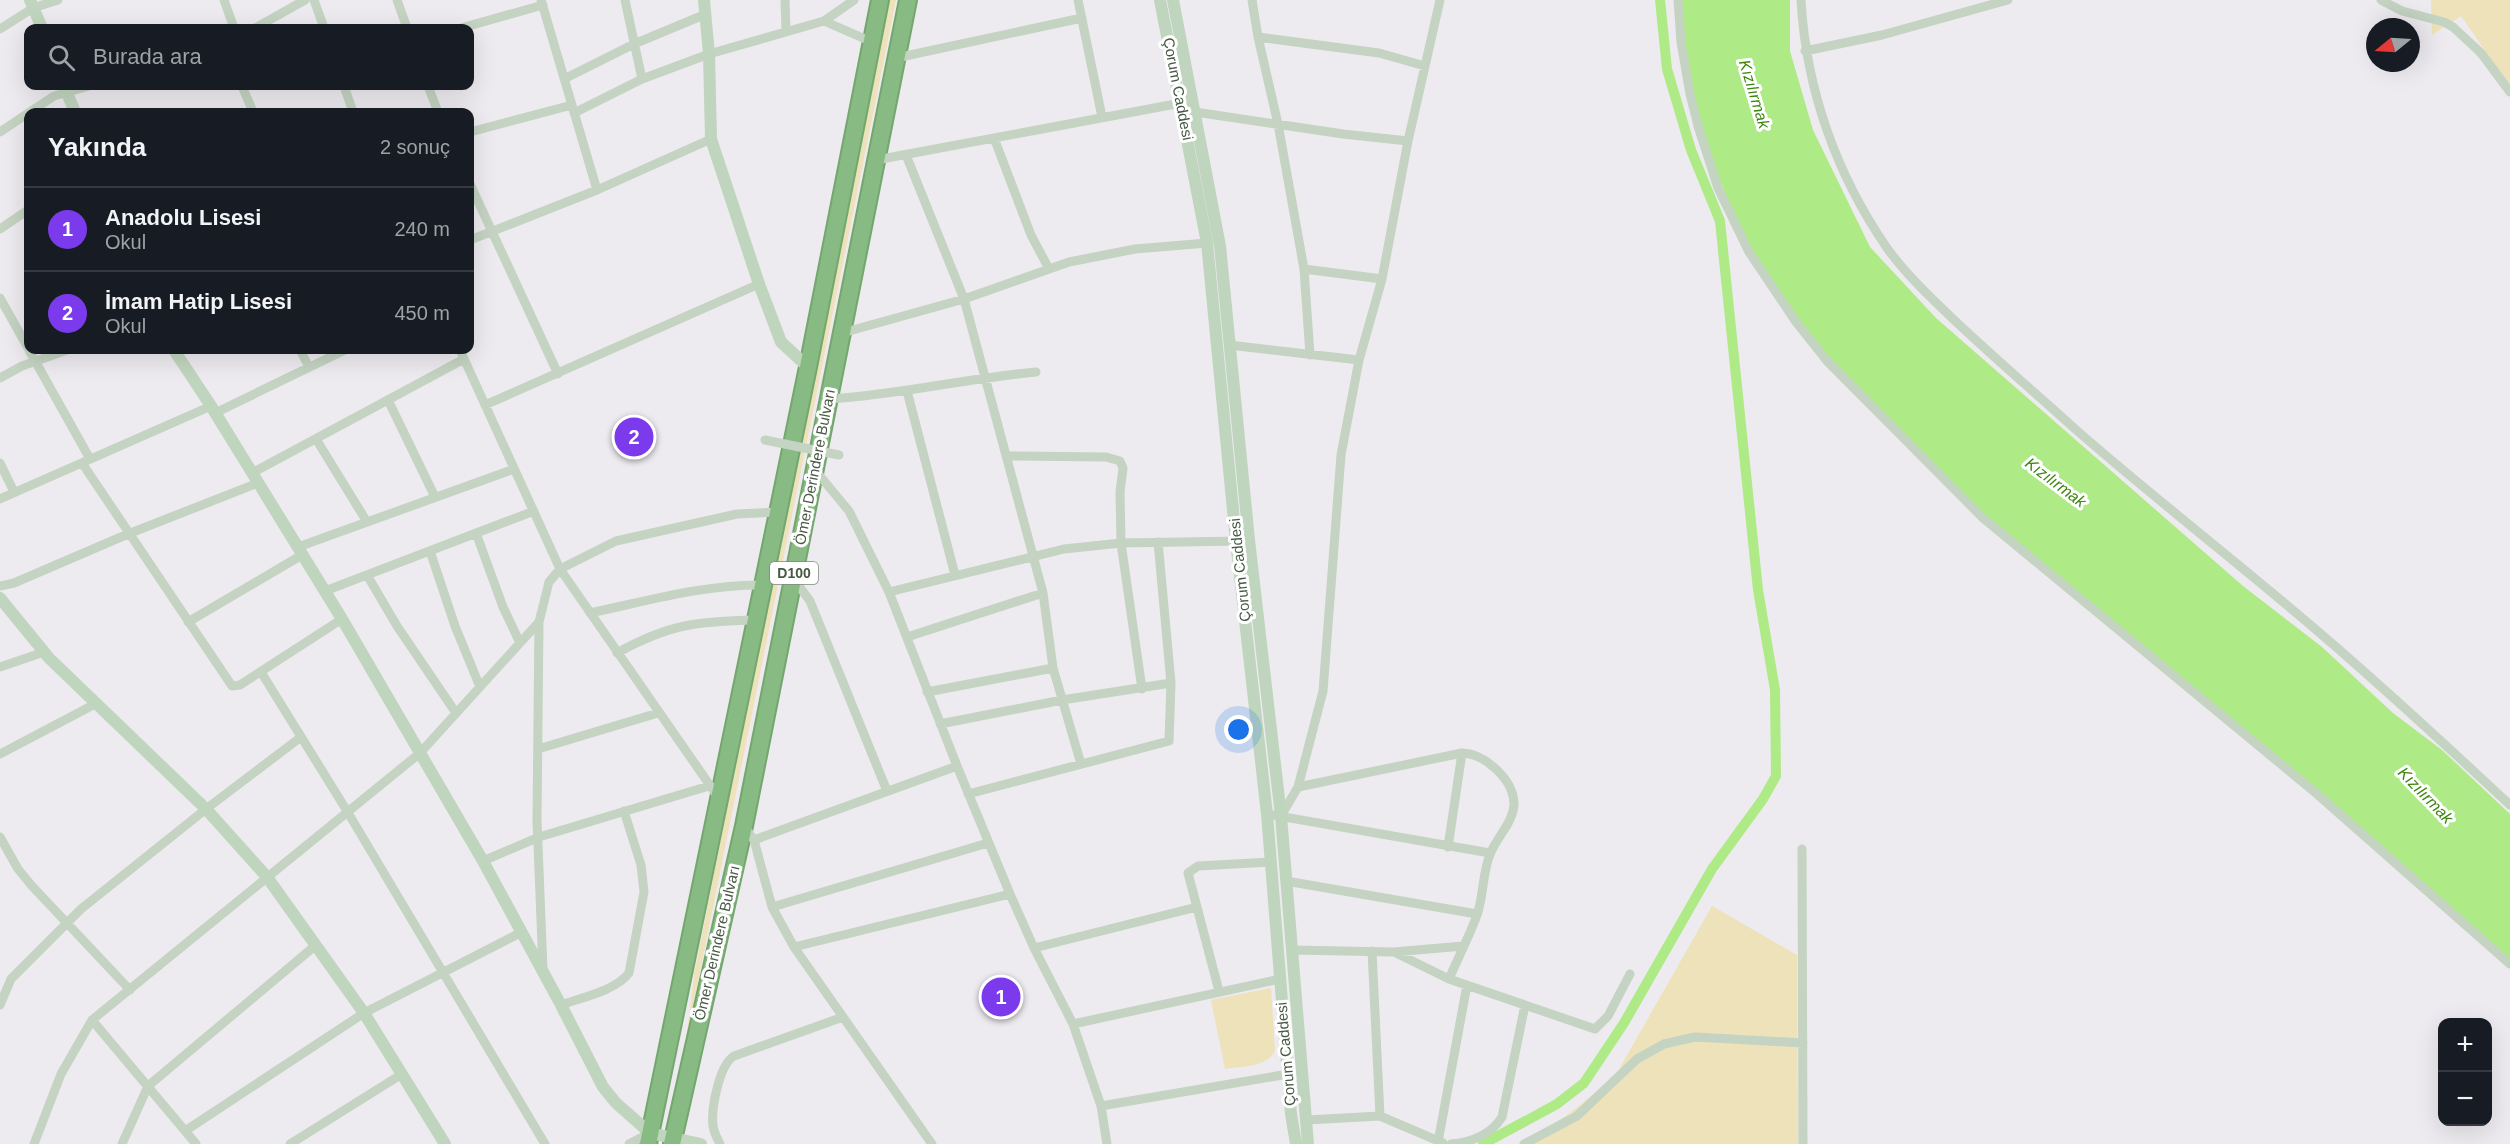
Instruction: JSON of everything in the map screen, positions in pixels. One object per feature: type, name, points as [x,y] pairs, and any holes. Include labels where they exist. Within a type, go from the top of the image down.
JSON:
[{"type":"highway","name":"Ömer Derindere Bulvarı","points":[[649,1139],[757,620],[880,0]]},
{"type":"highway","name":"Ömer Derindere Bulvarı","points":[[672,1141],[744,826],[908,0]]},
{"type":"main road","points":[[704,0],[709,54],[711,139],[759,284],[781,342],[808,367]]},
{"type":"main road","name":"Çorum Caddesi","points":[[1160,0],[1207,243],[1236,541],[1267,814],[1288,1074],[1296,1144]]},
{"type":"main road","name":"Çorum Caddesi","points":[[1173,0],[1220,246],[1249,540],[1281,816],[1308,1144]]},
{"type":"main road","points":[[32,4],[40,24]]},
{"type":"main road","points":[[66,90],[73,108]]},
{"type":"main road","points":[[177,354],[342,619],[483,861],[543,970],[603,1087],[649,1139],[701,1144]]},
{"type":"main road","points":[[0,598],[44,652],[206,809],[267,877],[364,1013],[445,1144]]},
{"type":"street","points":[[0,29],[32,4],[58,0]]},
{"type":"street","points":[[224,0],[233,24]]},
{"type":"street","points":[[262,24],[305,0]]},
{"type":"street","points":[[314,0],[323,24]]},
{"type":"street","points":[[397,0],[406,24]]},
{"type":"street","points":[[625,0],[642,79]]},
{"type":"street","points":[[785,0],[786,31]]},
{"type":"street","points":[[474,131],[573,109],[642,79],[709,54],[824,21],[854,0]]},
{"type":"street","points":[[1078,0],[1102,117]]},
{"type":"street","points":[[1252,0],[1278,124],[1304,269],[1310,354]]},
{"type":"street","points":[[1281,816],[1298,787],[1323,691],[1341,455],[1359,360],[1382,279],[1408,141],[1440,0]]},
{"type":"street","points":[[1678,0],[1681,42],[1690,94],[1718,188],[1749,252],[1796,322],[1827,361],[1983,518],[2317,795],[2510,964]]},
{"type":"street","points":[[1801,0],[1805,51],[1826,129],[1855,198],[1889,251],[1920,287],[1992,355],[2135,481],[2321,634],[2442,741],[2510,805]]},
{"type":"street","points":[[1805,51],[1882,35],[2008,0]]},
{"type":"street","points":[[2381,0],[2402,11],[2444,22],[2453,27],[2481,53],[2510,92]]},
{"type":"street","points":[[473,24],[542,2],[597,190]]},
{"type":"street","points":[[564,79],[634,44],[706,14]]},
{"type":"street","points":[[896,58],[1082,18]]},
{"type":"street","points":[[824,21],[872,42]]},
{"type":"street","points":[[1258,37],[1379,53],[1425,66]]},
{"type":"street","points":[[36,108],[64,90]]},
{"type":"street","points":[[244,90],[251,108]]},
{"type":"street","points":[[345,90],[352,108]]},
{"type":"street","points":[[430,90],[436,108]]},
{"type":"street","points":[[876,160],[1181,104]]},
{"type":"street","points":[[1195,112],[1408,141]]},
{"type":"street","points":[[0,132],[24,116]]},
{"type":"street","points":[[994,138],[1031,235],[1049,269]]},
{"type":"street","points":[[474,238],[597,190],[711,139]]},
{"type":"street","points":[[906,155],[964,299],[1033,556],[1042,593],[1053,668],[1081,764]]},
{"type":"street","points":[[474,193],[558,374]]},
{"type":"street","points":[[0,229],[24,213]]},
{"type":"street","points":[[842,333],[964,299],[1069,262],[1135,249],[1207,243]]},
{"type":"street","points":[[1304,269],[1382,279]]},
{"type":"street","points":[[485,405],[759,284]]},
{"type":"street","points":[[0,298],[24,340]]},
{"type":"street","points":[[1229,345],[1359,360]]},
{"type":"street","points":[[32,354],[86,461],[128,534],[232,686],[240,685],[342,619]]},
{"type":"street","points":[[0,378],[56,354]]},
{"type":"street","points":[[302,354],[309,367]]},
{"type":"street","points":[[0,499],[86,461],[213,410],[337,354]]},
{"type":"street","points":[[462,354],[560,569],[720,800]]},
{"type":"street","points":[[0,586],[14,583],[255,478],[316,438],[464,359]]},
{"type":"street","points":[[829,399],[873,397],[985,377],[1036,372]]},
{"type":"street","points":[[907,391],[955,575]]},
{"type":"street","points":[[388,400],[435,497]]},
{"type":"street","points":[[316,438],[367,522]]},
{"type":"street","points":[[765,440],[839,455]]},
{"type":"street","points":[[1006,456],[1107,456],[1120,460],[1123,468],[1120,492],[1121,543],[1142,689]]},
{"type":"street","points":[[0,464],[14,492]]},
{"type":"street","points":[[188,622],[300,551],[367,522],[514,469]]},
{"type":"street","points":[[815,470],[849,511],[889,592],[988,843],[1034,948],[1072,1024],[1101,1106],[1107,1144]]},
{"type":"street","points":[[325,591],[534,511]]},
{"type":"street","points":[[543,970],[537,820],[539,622],[549,582],[560,569],[616,541],[737,514],[778,512]]},
{"type":"street","points":[[477,533],[503,607],[520,643]]},
{"type":"street","points":[[889,592],[1064,549],[1121,543],[1249,540]]},
{"type":"street","points":[[968,794],[1169,741],[1171,683],[1158,542]]},
{"type":"street","points":[[430,551],[454,626],[480,687]]},
{"type":"street","points":[[367,575],[397,626],[456,713]]},
{"type":"street","points":[[793,578],[810,601],[888,791]]},
{"type":"street","points":[[590,613],[710,589],[738,585],[764,585]]},
{"type":"street","points":[[907,637],[1042,593]]},
{"type":"street","points":[[617,653],[648,636],[686,624],[757,620]]},
{"type":"street","points":[[33,1144],[61,1074],[92,1020],[420,753],[539,622]]},
{"type":"street","points":[[0,667],[44,652]]},
{"type":"street","points":[[927,692],[1053,668]]},
{"type":"street","points":[[261,672],[347,811],[545,1144]]},
{"type":"street","points":[[940,724],[1062,700],[1171,683]]},
{"type":"street","points":[[0,754],[97,703]]},
{"type":"street","points":[[538,749],[658,713]]},
{"type":"street","points":[[0,1005],[4,984],[11,980],[67,922],[206,809],[301,737]]},
{"type":"street","points":[[1298,787],[1462,753],[1472,753],[1493,766],[1513,793],[1512,816],[1490,854],[1477,914],[1449,979]]},
{"type":"street","points":[[1448,847],[1462,753]]},
{"type":"street","points":[[754,840],[957,766]]},
{"type":"street","points":[[483,861],[539,837],[709,786]]},
{"type":"street","points":[[561,1005],[615,985],[624,980],[629,973],[644,892],[641,865],[624,811]]},
{"type":"street","points":[[1267,814],[1490,854]]},
{"type":"street","points":[[744,826],[754,840],[772,907],[794,947],[932,1144]]},
{"type":"street","points":[[0,837],[18,869],[130,990]]},
{"type":"street","points":[[772,907],[988,843]]},
{"type":"street","points":[[1802,849],[1803,1144]]},
{"type":"street","points":[[1219,991],[1188,877],[1189,871],[1192,868],[1271,862]]},
{"type":"street","points":[[1286,881],[1477,914]]},
{"type":"street","points":[[794,947],[1010,894]]},
{"type":"street","points":[[1034,948],[1197,907]]},
{"type":"street","points":[[185,1131],[364,1013],[522,932]]},
{"type":"street","points":[[122,1144],[148,1086],[316,945]]},
{"type":"street","points":[[1292,950],[1394,952],[1463,946]]},
{"type":"street","points":[[1372,951],[1380,1116]]},
{"type":"street","points":[[1394,952],[1449,979],[1595,1029],[1608,1016],[1630,974]]},
{"type":"street","points":[[1072,1024],[1280,978]]},
{"type":"street","points":[[1445,1143],[1467,985]]},
{"type":"street","points":[[1307,1120],[1380,1116],[1445,1143],[1460,1143],[1485,1133],[1498,1124],[1502,1117],[1525,1005]]},
{"type":"street","points":[[720,1144],[714,1127],[713,1114],[725,1062],[734,1056],[843,1017]]},
{"type":"street","points":[[92,1020],[196,1144]]},
{"type":"street","points":[[1524,1144],[1577,1116],[1637,1059],[1664,1044],[1695,1037],[1803,1043]]},
{"type":"street","points":[[290,1144],[402,1074]]},
{"type":"street","points":[[1101,1106],[1288,1074]]},
{"type":"street","points":[[629,1144],[649,1139]]},
{"type":"shaded area","points":[[888,0],[896,0],[686,1041],[694,975]]},
{"type":"shaded area","points":[[2431,0],[2510,0],[2510,87],[2461,16],[2432,35]]},
{"type":"shaded area","points":[[1712,906],[1797,955],[1798,1144],[1519,1144],[1566,1116],[1614,1078]]},
{"type":"shaded area","points":[[1271,988],[1275,1050],[1272,1056],[1261,1063],[1225,1069],[1211,1000]]},
{"type":"water","name":"Kızılırmak","points":[[1678,0],[1790,0],[1790,51],[1813,130],[1870,247],[1936,318],[2243,586],[2322,647],[2393,713],[2442,750],[2510,814],[2510,964],[2317,794],[1983,518],[1827,361],[1749,252],[1698,126]]},
{"type":"waterway","points":[[1483,1144],[1557,1104],[1584,1083],[1624,1023],[1712,869],[1763,799],[1776,776],[1775,690],[1758,590],[1720,221],[1691,150],[1667,69],[1660,0]]},
{"type":"place","name":"İmam Hatip Lisesi","points":[[634,437]]},
{"type":"place","name":"Anadolu Lisesi","points":[[1001,997]]}]
